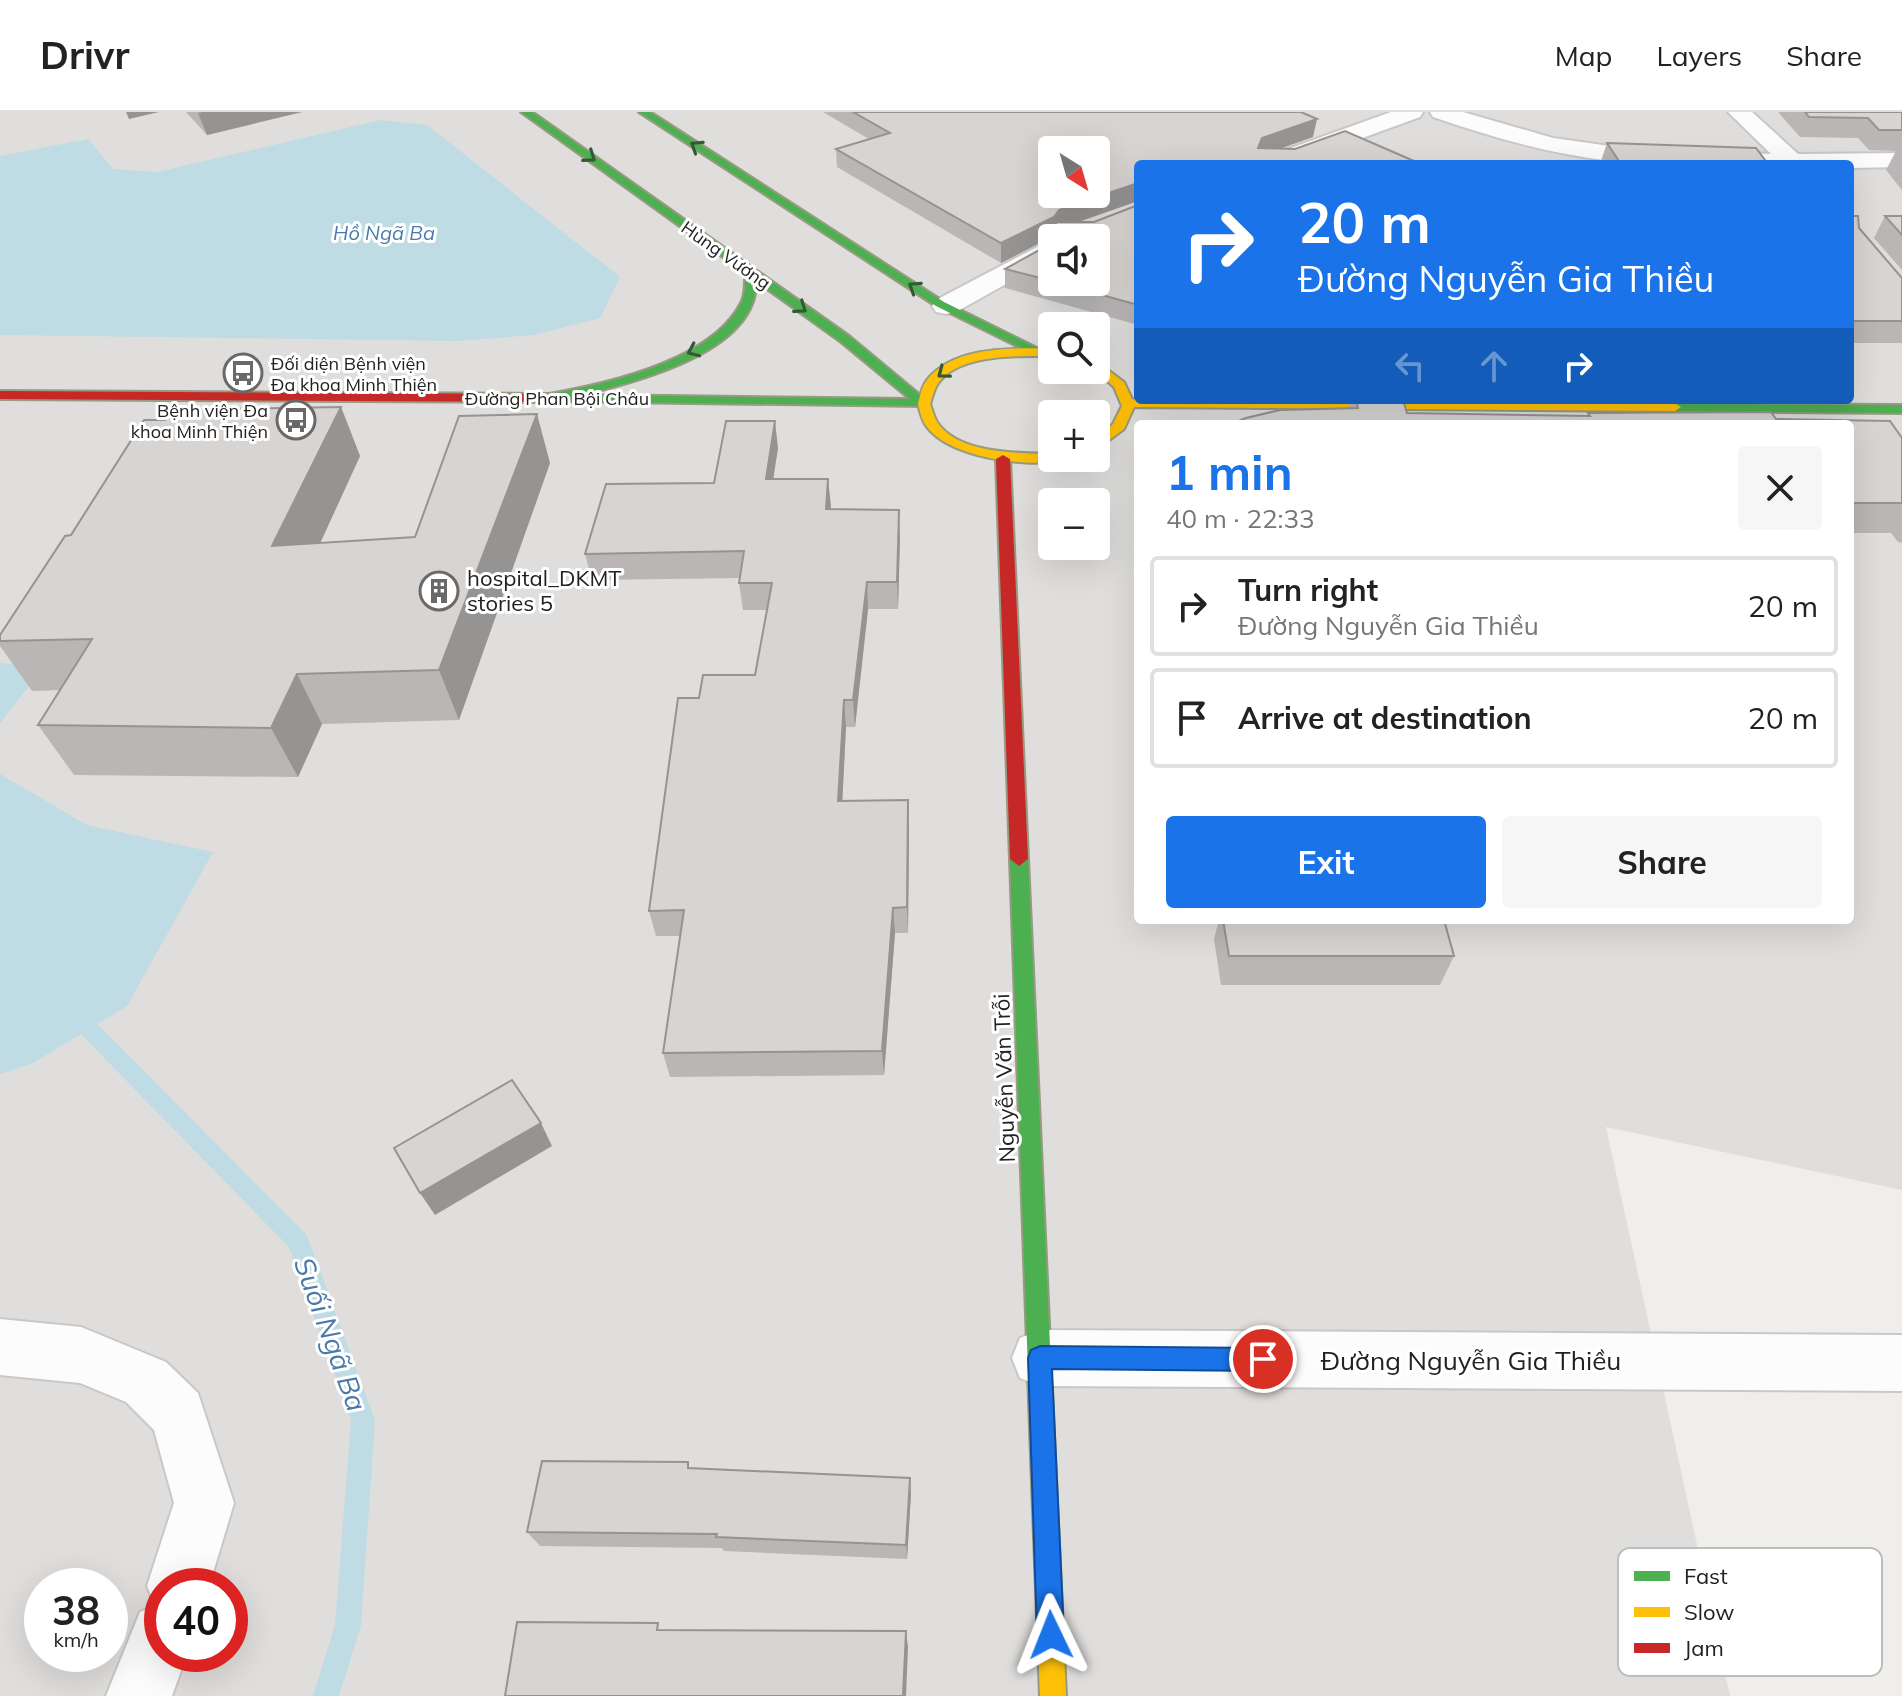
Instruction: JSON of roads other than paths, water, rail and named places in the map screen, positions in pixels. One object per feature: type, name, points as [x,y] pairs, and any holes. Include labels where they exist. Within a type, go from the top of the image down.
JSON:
[{"type":"main road","name":"Hùng Vương","points":[[526,112],[845,339],[922,403],[928,421],[945,438],[970,451],[1003,459],[1038,458]]},
{"type":"main road","points":[[644,112],[946,306],[1033,349]]},
{"type":"main road","points":[[555,398],[618,382],[708,345],[732,324],[749,300],[750,271]]},
{"type":"main road","points":[[922,403],[928,385],[945,369],[969,357],[1000,350],[1038,350]]},
{"type":"main road","points":[[1110,376],[1123,387],[1129,403],[1126,419],[1110,437]]},
{"type":"main road","name":"Đường Phan Bội Châu","points":[[0,395],[922,403]]},
{"type":"main road","points":[[1129,403],[1134,403]]},
{"type":"main road","points":[[1258,404],[1902,409]]},
{"type":"main road","name":"Nguyễn Văn Trỗi","points":[[1003,459],[1053,1696]]},
{"type":"street","points":[[1280,160],[1412,112]]},
{"type":"street","points":[[1441,112],[1496,132],[1549,146],[1687,160]]},
{"type":"street","points":[[1739,112],[1791,160]]},
{"type":"street","points":[[1854,161],[1902,160]]},
{"type":"street","points":[[946,306],[1038,255]]},
{"type":"street","points":[[0,1347],[81,1355],[146,1382],[178,1413],[204,1503],[184,1568]]},
{"type":"street","name":"Đường Nguyễn Gia Thiều","points":[[1040,1358],[1902,1363]]},
{"type":"street","points":[[139,1696],[148,1672]]},
{"type":"water","name":"Hồ Ngã Ba","points":[[381,120],[427,125],[620,277],[600,318],[534,335],[458,341],[0,335],[0,156],[88,139],[113,169],[157,172]]},
{"type":"water","points":[[0,663],[44,667],[0,723]]},
{"type":"water","points":[[0,774],[87,825],[213,852],[127,1006],[33,1063],[0,1074]]},
{"type":"waterway","name":"Suối Ngã Ba","points":[[74,1014],[298,1241],[363,1420],[348,1625],[326,1696]]},
{"type":"place","name":"Đối diện Bệnh viện Đa khoa Minh Thiện","points":[[243,373]]},
{"type":"place","name":"Bệnh viện Đa khoa Minh Thiện","points":[[296,420]]},
{"type":"place","name":"hospital_DKMT stories 5","points":[[439,591]]}]
